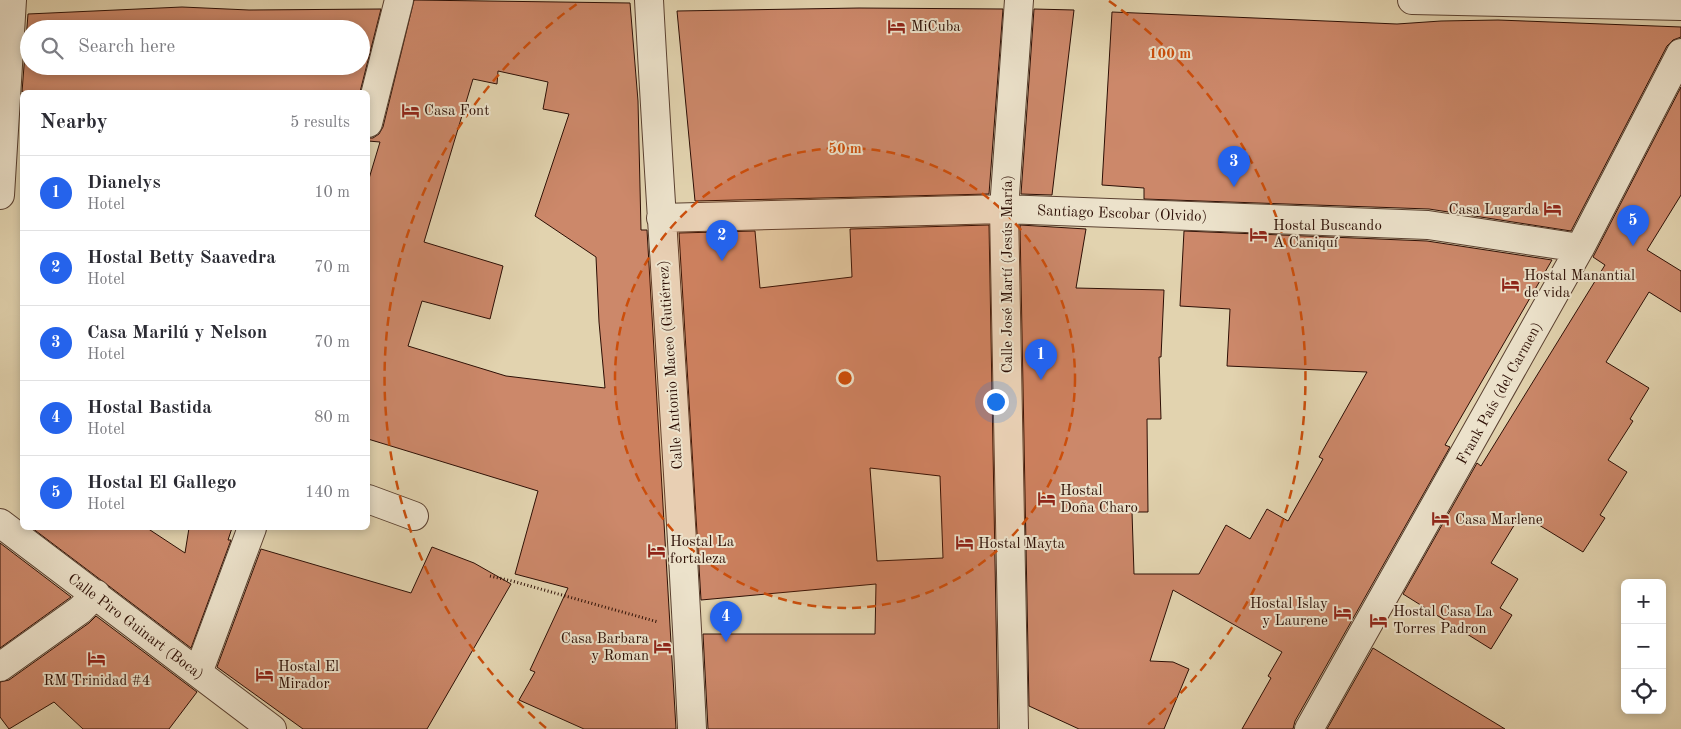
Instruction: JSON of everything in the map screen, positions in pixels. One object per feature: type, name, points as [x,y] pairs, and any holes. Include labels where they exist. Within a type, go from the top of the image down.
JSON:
[{"type":"street","points":[[0,195],[12,0]]},
{"type":"street","points":[[370,115],[398,0]]},
{"type":"street","name":"Calle Antonio Maceo (Gutiérrez)","points":[[649,0],[661,218],[688,627],[692,729]]},
{"type":"street","name":"Calle José Martí (Jesús María)","points":[[1014,729],[1004,209],[1019,0]]},
{"type":"street","points":[[1412,0],[1681,6]]},
{"type":"street","name":"Frank País (del Carmen)","points":[[1309,729],[1580,248],[1681,54]]},
{"type":"street","name":"Santiago Escobar (Olvido)","points":[[661,218],[1004,209],[1428,225],[1580,248]]},
{"type":"street","points":[[370,499],[414,516]]},
{"type":"street","name":"Calle Piro Guinart (Boca)","points":[[0,523],[272,729]]},
{"type":"street","points":[[198,673],[251,530]]},
{"type":"street","points":[[0,667],[80,610],[96,594]]},
{"type":"path","points":[[490,576],[630,615],[688,627]]},
{"type":"building","points":[[414,0],[630,3],[638,101],[641,230],[647,230],[676,729],[584,729],[519,700],[535,672],[530,670],[568,588],[515,574],[538,491],[370,440],[370,175],[380,142],[370,141],[370,138],[379,134],[383,127]],"holes":[[[498,71],[548,82],[543,109],[569,114],[535,216],[596,257],[605,388],[506,376],[408,346],[422,301],[490,319],[503,266],[424,242],[473,79],[497,84]]]},
{"type":"building","points":[[182,7],[249,10],[381,9],[370,52],[370,20],[28,20],[28,14]]},
{"type":"building","points":[[859,8],[1003,9],[989,194],[695,201],[677,11]]},
{"type":"building","points":[[1034,9],[1074,10],[1052,195],[1021,194]]},
{"type":"building","points":[[1112,12],[1397,24],[1498,20],[1681,27],[1681,37],[1673,40],[1667,46],[1571,231],[1429,209],[1144,199],[1144,188],[1102,185]]},
{"type":"building","points":[[23,75],[364,75],[361,90],[22,90]]},
{"type":"building","points":[[1681,87],[1681,195],[1647,250],[1681,271],[1681,312],[1649,292],[1606,362],[1649,388],[1630,419],[1633,421],[1608,460],[1627,472],[1600,515],[1605,518],[1583,552],[1521,514],[1491,563],[1518,579],[1500,608],[1512,615],[1491,649],[1403,594],[1477,463],[1481,466],[1605,265],[1593,257]]},
{"type":"building","points":[[989,225],[998,729],[708,729],[703,634],[875,634],[876,584],[701,600],[679,233],[755,231],[760,288],[852,277],[850,229]],"holes":[[[870,468],[940,476],[943,558],[877,561]]]},
{"type":"building","points":[[1020,225],[1086,229],[1076,288],[1164,290],[1161,357],[1159,357],[1161,419],[1147,419],[1148,512],[1132,512],[1134,574],[1199,574],[1226,525],[1250,539],[1267,509],[1288,521],[1323,459],[1319,457],[1367,372],[1227,366],[1230,309],[1180,306],[1184,231],[1427,241],[1552,260],[1445,445],[1450,447],[1295,721],[1293,729],[1242,729],[1271,678],[1268,676],[1282,652],[1173,590],[1150,661],[1173,662],[1189,669],[1164,729],[1079,729],[1029,706]]},
{"type":"building","points":[[35,530],[150,530],[185,553],[189,530],[231,530],[228,540],[231,540],[191,648]]},
{"type":"building","points":[[0,543],[71,597],[0,648]]},
{"type":"building","points":[[432,547],[474,563],[511,584],[427,729],[303,729],[217,667],[261,549],[411,593]]},
{"type":"building","points":[[96,616],[197,692],[169,729],[83,729],[54,702],[9,729],[0,717],[0,682],[9,680]]},
{"type":"building","points":[[1373,648],[1449,695],[1505,729],[1327,729]]},
{"type":"place","name":"MiCuba","points":[[897,26]]},
{"type":"place","name":"Casa Font","points":[[410,110]]},
{"type":"place","name":"Casa Marilú y Nelson","points":[[1234,187]]},
{"type":"place","name":"Casa Lugarda","points":[[1553,209]]},
{"type":"place","name":"Hostal Buscando A Caniquí","points":[[1259,234]]},
{"type":"place","name":"Hostal El Gallego","points":[[1633,246]]},
{"type":"place","name":"Hostal Betty Saavedra","points":[[722,261]]},
{"type":"place","name":"Hostal Manantial de vida","points":[[1510,284]]},
{"type":"place","name":"Dianelys","points":[[1041,380]]},
{"type":"place","name":"Hostal Doña Charo","points":[[1046,499]]},
{"type":"place","name":"Casa Marlene","points":[[1441,519]]},
{"type":"place","name":"Hostal Mayta","points":[[964,543]]},
{"type":"place","name":"Hostal La fortaleza","points":[[656,550]]},
{"type":"place","name":"Hostal Islay y Laurene","points":[[1342,612]]},
{"type":"place","name":"Hostal Casa La Torres Padron","points":[[1379,620]]},
{"type":"place","name":"Hostal Bastida","points":[[726,642]]},
{"type":"place","name":"Casa Barbara y Roman","points":[[663,647]]},
{"type":"place","name":"RM Trinidad #4","points":[[97,659]]},
{"type":"place","name":"Hostal El Mirador","points":[[264,675]]}]
